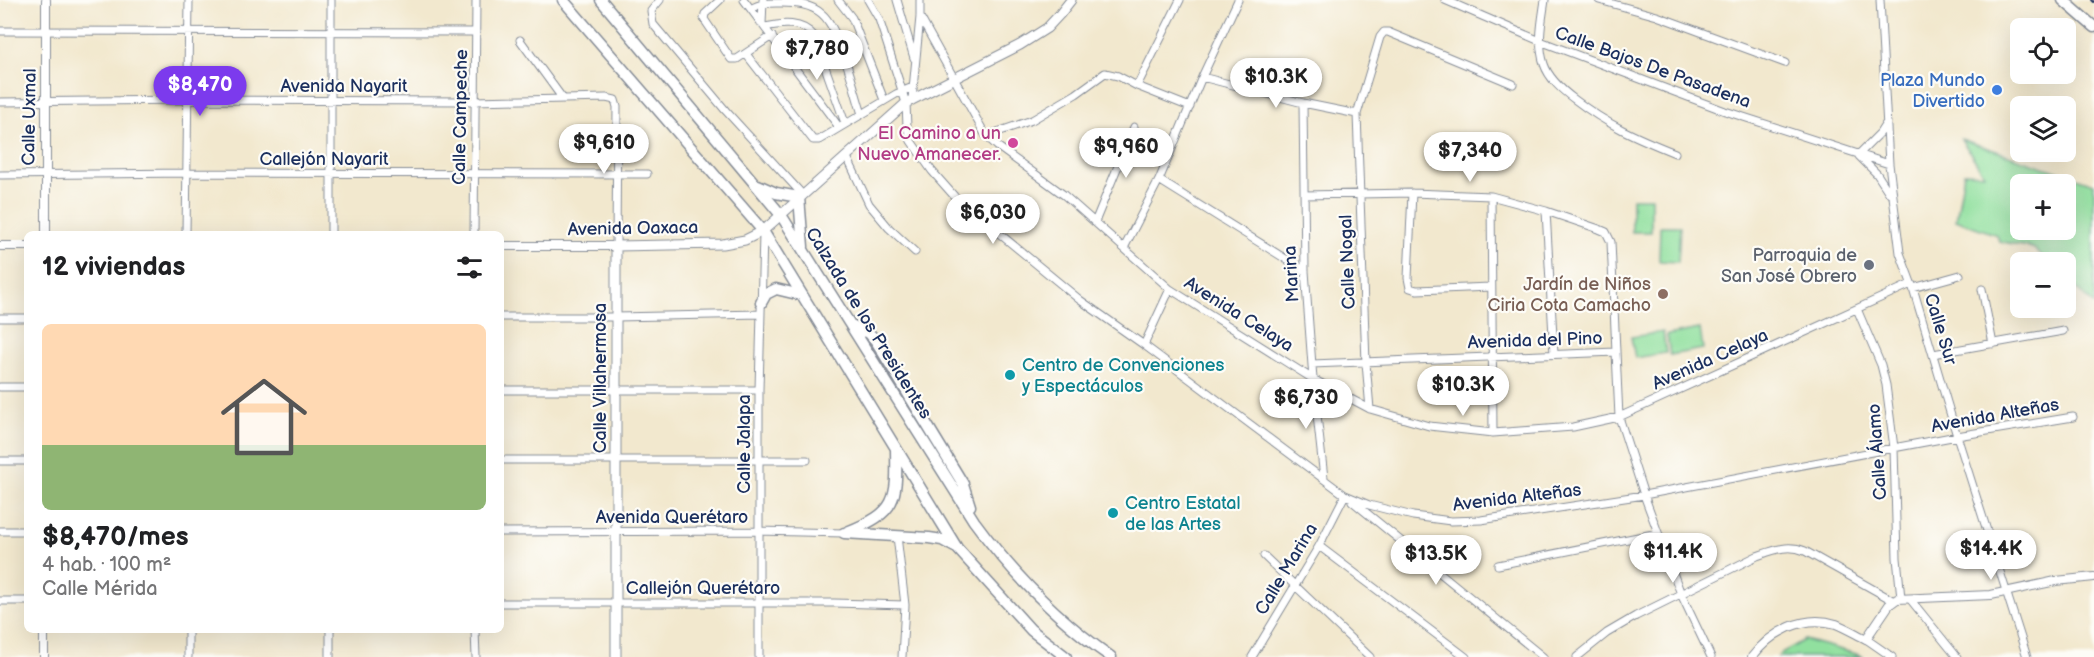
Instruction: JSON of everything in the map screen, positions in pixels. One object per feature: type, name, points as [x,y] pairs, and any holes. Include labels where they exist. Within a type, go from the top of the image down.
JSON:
[{"type":"main road","points":[[563,0],[763,231],[957,548],[1031,630],[1066,657]]},
{"type":"main road","name":"Calzada de los Presidentes","points":[[601,0],[781,215],[974,521],[996,551],[1026,584],[1086,639],[1111,657]]},
{"type":"main road","points":[[763,231],[909,101],[955,80],[1020,45],[1047,28],[1071,0]]},
{"type":"main road","points":[[2063,0],[2094,27]]},
{"type":"main road","points":[[755,183],[776,193],[800,196]]},
{"type":"main road","points":[[800,196],[804,251]]},
{"type":"main road","name":"Avenida Oaxaca","points":[[616,246],[723,244],[745,240],[763,231]]},
{"type":"main road","name":"Calle Villahermosa","points":[[616,246],[616,657]]},
{"type":"main road","points":[[761,308],[766,294],[776,289],[801,295]]},
{"type":"main road","points":[[844,533],[875,520],[894,499],[896,448]]},
{"type":"main road","points":[[844,533],[942,540],[957,548]]},
{"type":"street","name":"Calle Uxmal","points":[[46,0],[46,231]]},
{"type":"street","points":[[186,231],[189,0]]},
{"type":"street","points":[[331,0],[331,231]]},
{"type":"street","name":"Calle Campeche","points":[[474,231],[476,0]]},
{"type":"street","points":[[660,0],[651,11],[653,24],[800,196]]},
{"type":"street","points":[[720,0],[703,18],[730,57],[735,60],[772,36]]},
{"type":"street","points":[[744,0],[842,125]]},
{"type":"street","points":[[838,0],[852,18],[884,100]]},
{"type":"street","points":[[868,0],[879,19],[902,91],[909,101]]},
{"type":"street","points":[[897,0],[915,61]]},
{"type":"street","points":[[909,101],[913,87],[920,0]]},
{"type":"street","points":[[1137,86],[1180,0]]},
{"type":"street","points":[[1124,248],[1159,180],[1202,77],[1238,0]]},
{"type":"street","name":"Calle Bajos De Pasadena","points":[[1445,0],[1540,41],[1725,111],[1889,164]]},
{"type":"street","points":[[1545,0],[1540,41],[1544,65],[1561,89],[1598,117],[1625,133],[1675,153]]},
{"type":"street","points":[[1599,0],[1657,16],[1785,63]]},
{"type":"street","name":"Calle Sur","points":[[1880,0],[1889,164],[1900,253],[2026,657]]},
{"type":"street","points":[[751,9],[763,2],[790,3],[812,7],[827,19],[838,40],[862,114]]},
{"type":"street","points":[[763,2],[764,25]]},
{"type":"street","name":"Avenida Celaya","points":[[920,17],[986,136],[1064,195],[1170,289],[1313,379],[1370,409],[1430,426],[1493,433],[1573,427],[1619,417],[1912,286],[1960,275]]},
{"type":"street","points":[[764,25],[796,25],[808,29],[814,36],[842,125]]},
{"type":"street","points":[[0,32],[476,32]]},
{"type":"street","name":"Calle Nogal","points":[[1370,409],[1366,363],[1357,114],[1380,37],[1384,32],[1388,32],[1513,84]]},
{"type":"street","points":[[520,40],[563,99]]},
{"type":"street","points":[[746,54],[810,138],[816,141],[884,100],[913,87]]},
{"type":"street","points":[[986,136],[1032,120],[1076,94],[1105,73],[1118,76],[1190,107]]},
{"type":"street","points":[[1202,77],[1303,103],[1357,114]]},
{"type":"street","name":"Avenida Nayarit","points":[[0,102],[474,101],[606,98],[615,100]]},
{"type":"street","name":"Calle Villahermosa","points":[[615,100],[617,107],[616,246]]},
{"type":"street","name":"Avenida Alteñas","points":[[909,101],[907,127],[911,141],[932,171],[955,197],[1080,300],[1345,495],[1369,506],[1402,514],[1451,521],[1481,520],[1644,495],[1957,436],[2073,417]]},
{"type":"street","name":"Marina","points":[[1303,103],[1305,271],[1313,379],[1324,478]]},
{"type":"street","points":[[1857,153],[1880,133],[1887,122]]},
{"type":"street","points":[[1095,222],[1134,127]]},
{"type":"street","name":"Calle Bajos De Pasadena","points":[[1857,153],[1877,174],[1892,198]]},
{"type":"street","points":[[847,157],[869,204],[889,228],[915,252]]},
{"type":"street","name":"Callejón Nayarit","points":[[0,175],[647,174]]},
{"type":"street","points":[[1159,180],[1305,271]]},
{"type":"street","points":[[1304,195],[1412,192],[1491,196],[1546,211],[1606,232],[1611,242],[1619,417],[1644,495],[1681,594],[1711,657]]},
{"type":"street","points":[[1412,192],[1408,278],[1410,288],[1417,290],[1491,287]]},
{"type":"street","points":[[1491,196],[1493,433]]},
{"type":"street","points":[[1546,211],[1554,354]]},
{"type":"street","name":"Calle Jalapa","points":[[759,657],[759,390],[763,231]]},
{"type":"street","points":[[0,246],[24,246]]},
{"type":"street","name":"Avenida Oaxaca","points":[[504,246],[616,246]]},
{"type":"street","points":[[1144,345],[1170,289]]},
{"type":"street","points":[[1982,289],[1993,344]]},
{"type":"street","points":[[504,317],[616,317],[761,308]]},
{"type":"street","name":"Calle Álamo","points":[[1857,309],[1881,365],[1886,385],[1894,448],[1897,558],[1901,599]]},
{"type":"street","points":[[0,318],[24,318]]},
{"type":"street","points":[[1933,354],[2063,331]]},
{"type":"street","name":"Avenida del Pino","points":[[1312,364],[1616,352]]},
{"type":"street","points":[[0,387],[24,387]]},
{"type":"street","points":[[504,390],[759,390]]},
{"type":"street","points":[[0,461],[24,460]]},
{"type":"street","points":[[504,460],[807,460]]},
{"type":"street","points":[[1345,495],[1543,657]]},
{"type":"street","name":"Calle Marina","points":[[1252,657],[1319,546],[1345,495]]},
{"type":"street","points":[[0,531],[24,531]]},
{"type":"street","name":"Avenida Querétaro","points":[[504,532],[844,533]]},
{"type":"street","points":[[1498,565],[1658,533]]},
{"type":"street","points":[[897,536],[905,605],[902,657]]},
{"type":"street","points":[[1319,546],[1466,657]]},
{"type":"street","points":[[1577,657],[1607,633],[1757,556],[1775,550],[1797,548],[1901,599],[1957,657]]},
{"type":"street","points":[[1264,556],[1370,657]]},
{"type":"street","points":[[1866,639],[1901,599],[1991,595],[2056,581],[2094,577]]},
{"type":"street","points":[[0,601],[24,601]]},
{"type":"street","name":"Callejón Querétaro","points":[[504,603],[905,605]]},
{"type":"street","points":[[1752,657],[1764,641],[1782,630],[1801,623],[1819,621],[1836,624],[1866,639],[1892,657]]},
{"type":"street","points":[[44,633],[44,657]]},
{"type":"street","points":[[188,633],[188,657]]},
{"type":"street","points":[[330,633],[330,657]]},
{"type":"street","points":[[476,633],[476,657]]},
{"type":"green space","points":[[1961,139],[2010,156],[2010,162],[2029,162],[2064,174],[2010,174],[2010,240],[2076,240],[2076,178],[2094,184],[2094,305],[2076,288],[2076,252],[2038,252],[2033,248],[1999,241],[1997,235],[1956,220],[1964,173],[1984,174]]},
{"type":"green space","points":[[1632,198],[1651,198],[1651,232],[1632,232]]},
{"type":"green space","points":[[1660,226],[1680,226],[1678,262],[1659,261]]},
{"type":"green space","points":[[1700,329],[1703,349],[1670,355],[1667,335]]},
{"type":"green space","points":[[1663,332],[1666,353],[1635,358],[1631,337]]},
{"type":"green space","points":[[1805,640],[1860,655],[1863,657],[1778,657]]},
{"type":"place","name":"Plaza Mundo Divertido","points":[[1997,90]]},
{"type":"place","name":"El Camino a un Nuevo Amanecer.","points":[[1013,143]]},
{"type":"place","name":"Parroquia de San José Obrero","points":[[1869,265]]},
{"type":"place","name":"Jardín de Niños Ciria Cota Camacho","points":[[1663,294]]},
{"type":"place","name":"Centro de Convenciones y Espectáculos","points":[[1010,375]]},
{"type":"place","name":"Centro Estatal de las Artes","points":[[1113,513]]}]
